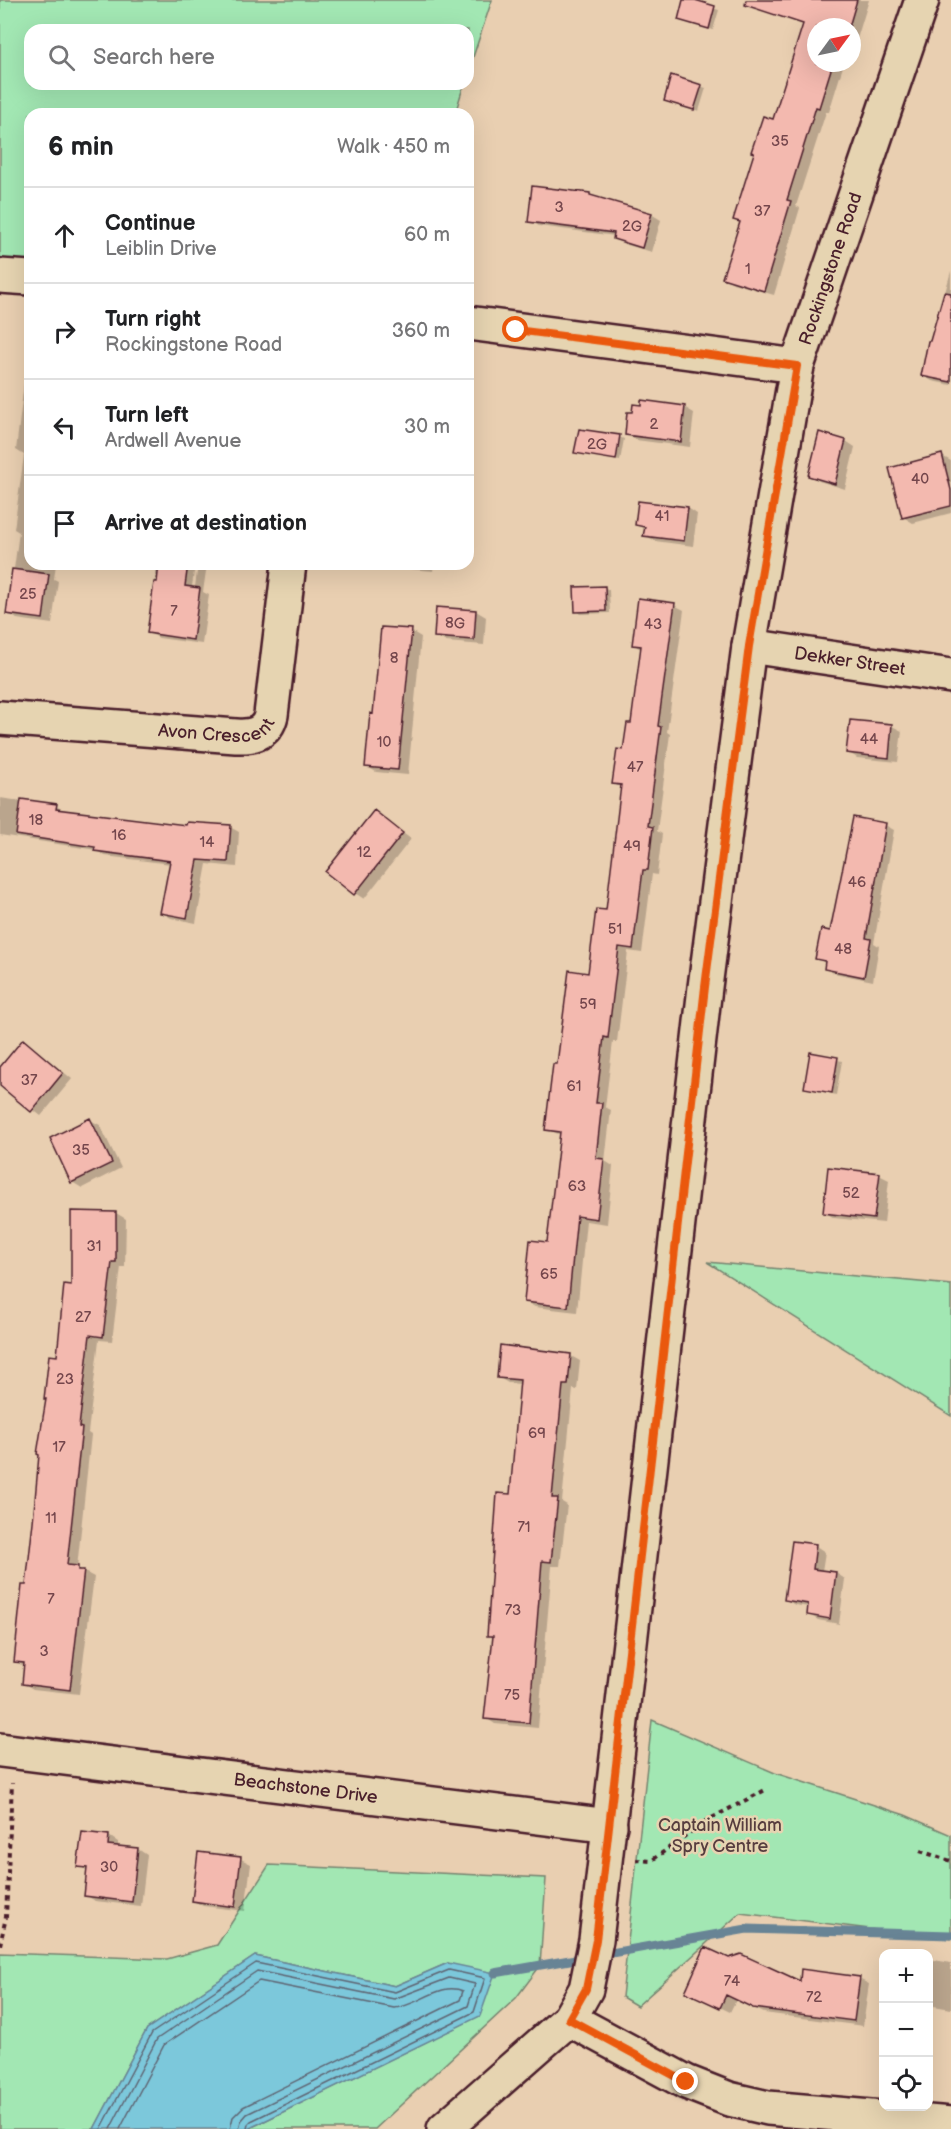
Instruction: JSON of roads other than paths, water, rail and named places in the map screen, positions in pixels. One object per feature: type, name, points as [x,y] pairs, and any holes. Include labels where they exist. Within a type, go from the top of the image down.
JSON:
[{"type":"street","name":"Rockingstone Road","points":[[444,2129],[569,2019],[586,1989],[596,1940],[606,1859],[705,987],[749,646],[797,366],[922,0]]},
{"type":"street","points":[[0,276],[24,278]]},
{"type":"street","points":[[474,325],[797,366]]},
{"type":"street","name":"Avon Crescent","points":[[0,718],[248,737],[258,733],[269,723],[271,715],[288,570]]},
{"type":"street","name":"Dekker Street","points":[[749,646],[951,676]]},
{"type":"street","name":"Beachstone Drive","points":[[8,1751],[610,1826]]},
{"type":"street","points":[[569,2019],[686,2082],[729,2099],[768,2108],[951,2124]]},
{"type":"water","points":[[255,1956],[395,1986],[448,1963],[495,1973],[480,2016],[248,2129],[94,2129],[147,2029]]},
{"type":"waterway","points":[[600,1955],[747,1929],[951,1935]]},
{"type":"waterway","points":[[495,1973],[587,1957]]},
{"type":"park label","name":"Captain William Spry Centre","points":[[720,1835]]}]
